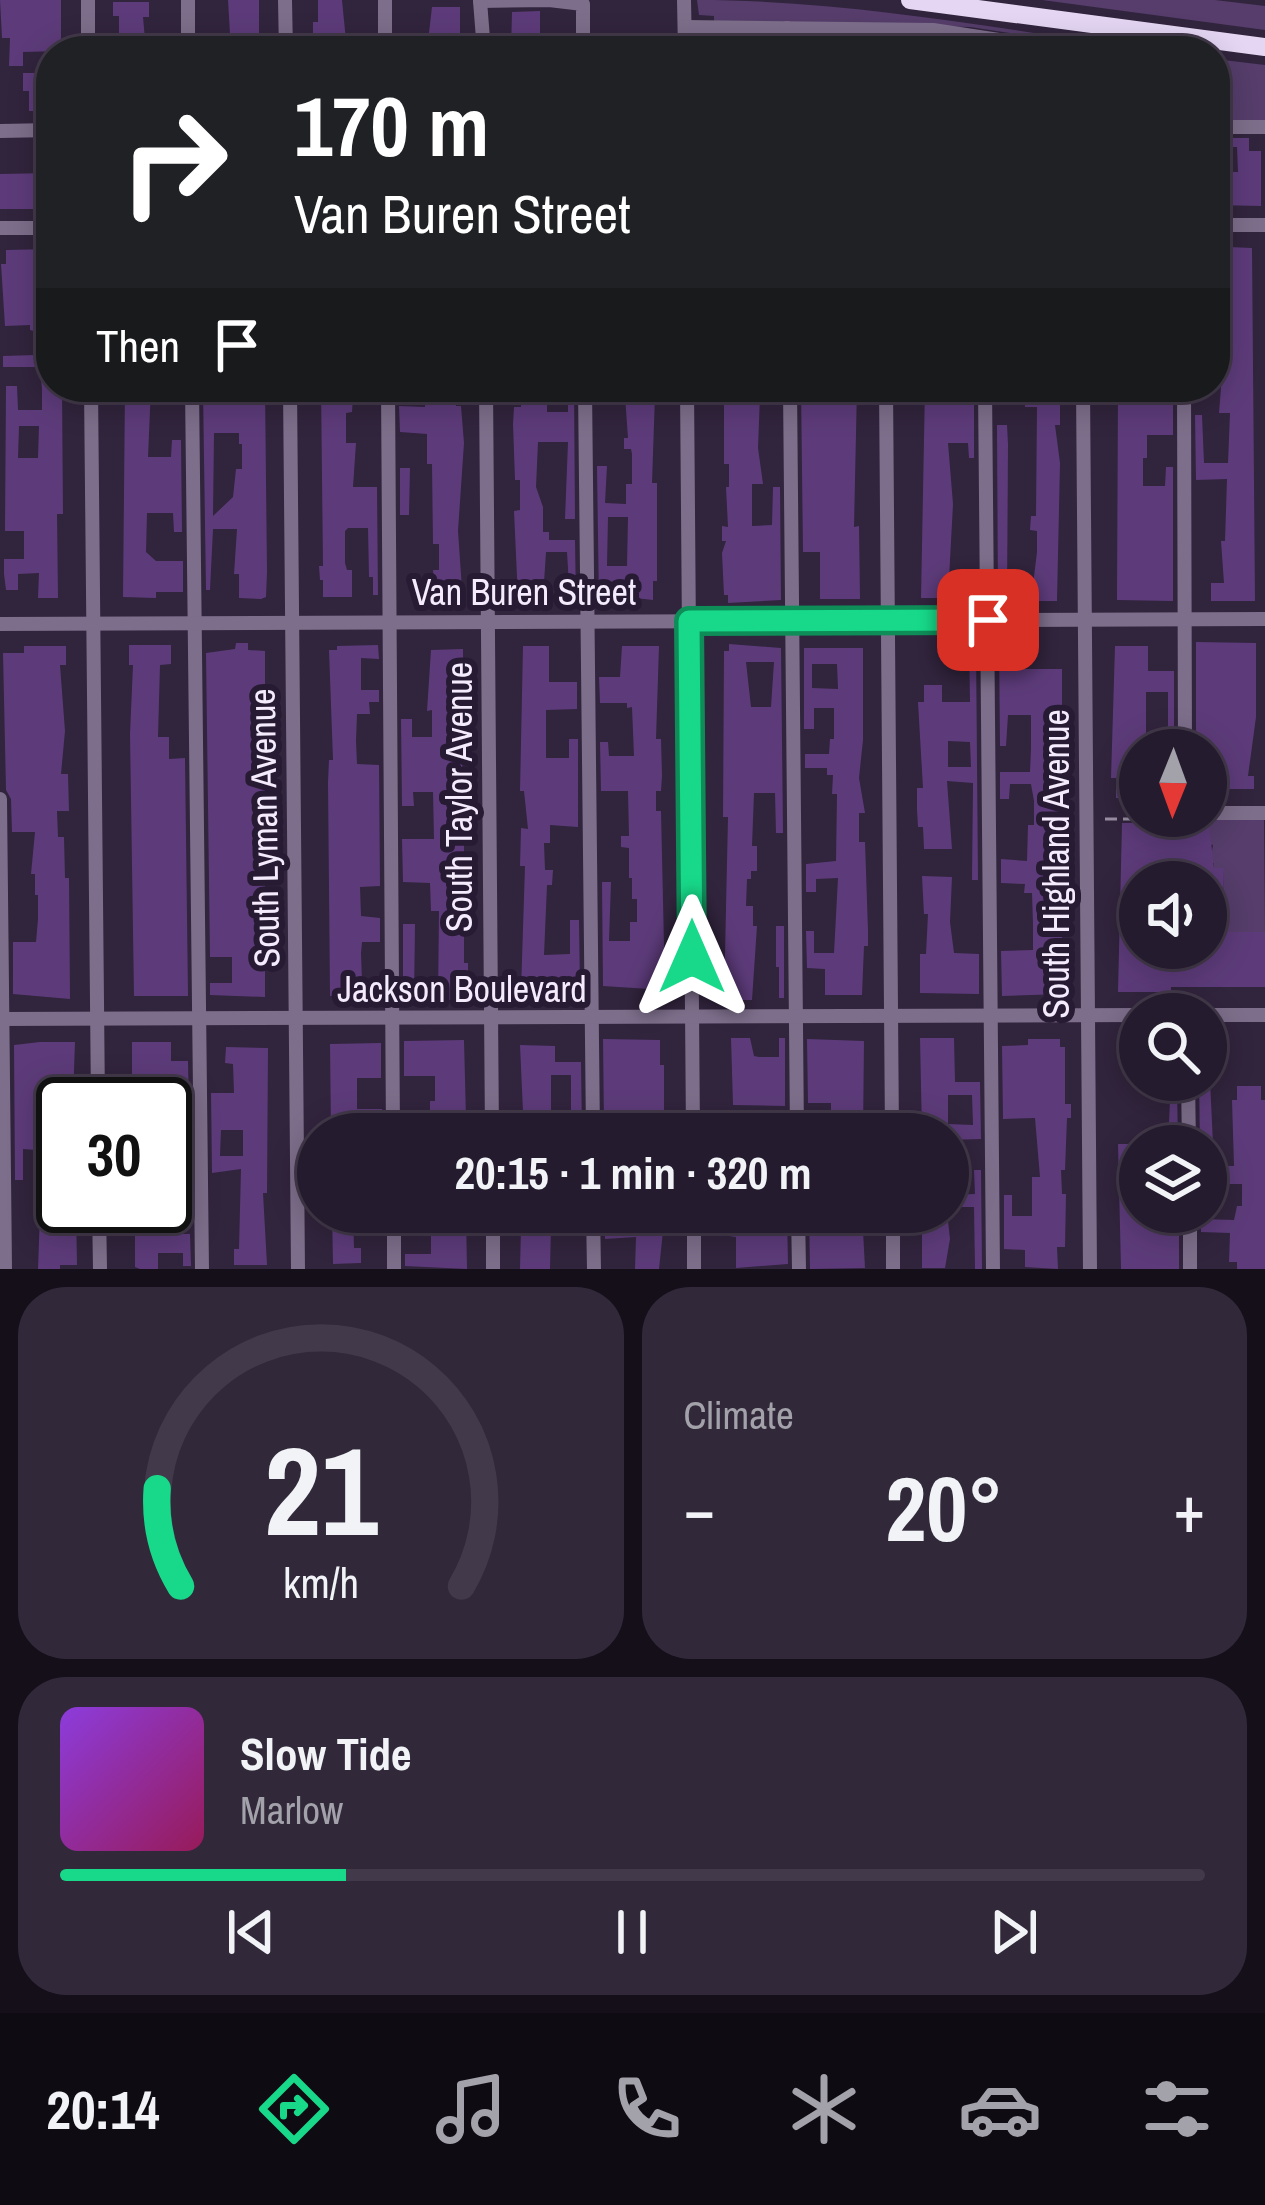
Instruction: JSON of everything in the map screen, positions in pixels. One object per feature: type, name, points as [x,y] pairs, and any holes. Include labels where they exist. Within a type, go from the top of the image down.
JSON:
[{"type":"highway","points":[[910,0],[1182,36]]},
{"type":"highway","points":[[1230,42],[1265,47]]},
{"type":"street","points":[[88,0],[88,36]]},
{"type":"street","points":[[188,0],[188,36]]},
{"type":"street","points":[[285,0],[286,36]]},
{"type":"street","points":[[385,0],[386,36]]},
{"type":"street","points":[[483,36],[479,0],[583,4],[583,36]]},
{"type":"street","points":[[684,0],[685,36]]},
{"type":"street","points":[[685,27],[933,30],[973,36]]},
{"type":"street","points":[[787,28],[787,36]]},
{"type":"street","points":[[1230,127],[1265,127]]},
{"type":"street","points":[[0,130],[36,130]]},
{"type":"street","points":[[1230,225],[1265,225]]},
{"type":"street","points":[[0,228],[36,228]]},
{"type":"street","points":[[92,402],[98,1077]]},
{"type":"street","points":[[192,402],[202,1269]]},
{"type":"street","name":"South Lyman Avenue","points":[[290,402],[298,1269]]},
{"type":"street","points":[[388,402],[393,1113]]},
{"type":"street","name":"South Taylor Avenue","points":[[486,402],[492,1113]]},
{"type":"street","points":[[586,402],[592,1113]]},
{"type":"street","points":[[687,402],[693,1113]]},
{"type":"street","points":[[790,402],[797,1113]]},
{"type":"street","points":[[886,402],[892,1113]]},
{"type":"street","points":[[986,402],[993,1269]]},
{"type":"street","name":"South Highland Avenue","points":[[1083,402],[1090,1269]]},
{"type":"street","points":[[1184,402],[1185,729]]},
{"type":"street","name":"Van Buren Street","points":[[0,624],[1265,619]]},
{"type":"street","points":[[0,799],[5,1269]]},
{"type":"street","points":[[1227,815],[1265,813]]},
{"type":"street","name":"Jackson Boulevard","points":[[1,1019],[1119,1015]]},
{"type":"street","points":[[1227,1015],[1265,1015]]},
{"type":"street","points":[[99,1233],[100,1269]]},
{"type":"street","points":[[394,1233],[394,1269]]},
{"type":"street","points":[[493,1233],[493,1269]]},
{"type":"street","points":[[593,1233],[594,1269]]},
{"type":"street","points":[[694,1233],[694,1269]]},
{"type":"street","points":[[798,1233],[799,1269]]},
{"type":"street","points":[[893,1233],[893,1269]]},
{"type":"street","points":[[1190,1233],[1190,1269]]},
{"type":"path","points":[[1105,819],[1119,819]]},
{"type":"shaded area","points":[[697,0],[754,1],[868,10],[1054,36],[970,27],[714,21],[714,16],[699,15]]},
{"type":"shaded area","points":[[1042,0],[1215,0],[1265,6],[1265,30]]},
{"type":"shaded area","points":[[1230,61],[1265,65],[1265,123],[1230,123]]},
{"type":"shaded area","points":[[1227,819],[1264,819],[1265,932],[1227,937],[1227,861],[1210,861],[1213,845],[1209,837],[1227,837]]},
{"type":"building","points":[[0,0],[61,0],[61,36],[36,36],[36,52],[23,52],[23,66],[9,66],[10,38],[2,38]]},
{"type":"building","points":[[228,0],[259,0],[259,36],[230,36]]},
{"type":"building","points":[[318,0],[342,0],[346,36],[313,36],[313,22],[318,22]]},
{"type":"building","points":[[113,2],[149,2],[149,17],[143,17],[145,36],[119,36],[119,16],[113,16]]},
{"type":"building","points":[[432,7],[460,7],[460,36],[429,36]]},
{"type":"building","points":[[540,11],[540,36],[511,36],[512,12]]},
{"type":"building","points":[[23,73],[36,73],[36,119],[34,111],[29,111],[29,91],[23,91]]},
{"type":"building","points":[[1230,138],[1249,138],[1249,151],[1261,151],[1261,206],[1230,205],[1230,172],[1238,172],[1237,147],[1230,147]]},
{"type":"building","points":[[36,173],[36,209],[0,209],[0,174]]},
{"type":"building","points":[[1230,247],[1252,248],[1255,601],[1211,601],[1211,583],[1224,583],[1221,541],[1225,541],[1227,479],[1196,480],[1195,415],[1202,415],[1204,463],[1228,463],[1230,413],[1219,413],[1220,402],[1230,402]]},
{"type":"building","points":[[36,249],[36,367],[3,367],[3,356],[35,355],[30,325],[5,326],[1,264],[6,264],[6,250]]},
{"type":"building","points":[[6,386],[17,386],[18,410],[42,410],[42,402],[62,402],[58,598],[38,598],[39,573],[18,574],[18,590],[6,590],[4,574],[4,559],[24,559],[24,531],[5,531]],"holes":[[[19,426],[39,426],[38,458],[18,458]]]},
{"type":"building","points":[[125,402],[150,402],[148,457],[171,457],[172,440],[181,440],[182,532],[174,532],[173,513],[147,513],[146,552],[156,561],[183,561],[183,592],[156,592],[156,598],[123,597]]},
{"type":"building","points":[[203,402],[265,402],[266,597],[239,598],[239,574],[234,574],[237,529],[213,529],[210,590],[206,590]],"holes":[[[214,433],[239,433],[242,469],[236,469],[233,497],[213,516]]]},
{"type":"building","points":[[321,402],[353,402],[352,412],[346,413],[346,443],[356,443],[353,487],[377,487],[378,595],[373,595],[373,577],[369,577],[368,528],[345,531],[352,597],[323,597],[319,566],[323,566]]},
{"type":"building","points":[[425,402],[461,406],[464,443],[458,531],[463,603],[436,603],[433,570],[439,570],[439,544],[433,544],[427,434],[400,432],[399,406],[425,407]]},
{"type":"building","points":[[521,402],[547,402],[547,412],[568,412],[568,402],[574,402],[575,519],[565,519],[568,442],[538,442],[536,487],[543,507],[543,532],[549,532],[549,540],[575,540],[576,602],[570,602],[567,552],[546,552],[543,598],[518,599],[514,511],[520,510],[520,480],[515,480],[513,424],[514,407],[521,407]]},
{"type":"building","points":[[625,402],[655,402],[652,483],[657,483],[657,581],[653,581],[653,600],[609,595],[609,604],[599,604],[597,466],[607,466],[605,503],[626,504],[626,484],[632,484],[631,449],[624,449],[624,438],[628,438]],"holes":[[[608,517],[628,517],[627,566],[607,566]]]},
{"type":"building","points":[[724,402],[760,402],[763,484],[752,484],[752,526],[772,525],[773,487],[780,487],[781,600],[728,603],[724,595],[722,526],[728,527],[729,464],[724,464]]},
{"type":"building","points":[[801,402],[857,402],[854,527],[859,526],[860,599],[820,599],[820,552],[803,552]]},
{"type":"building","points":[[925,402],[974,402],[974,458],[969,458],[968,443],[948,443],[953,504],[948,598],[921,598]]},
{"type":"building","points":[[1025,402],[1060,402],[1060,425],[1055,425],[1060,463],[1057,601],[1031,601],[1037,552],[1037,531],[1030,530],[1031,516],[1036,516],[1037,407],[1025,407]]},
{"type":"building","points":[[1118,402],[1173,402],[1173,435],[1147,435],[1143,486],[1165,486],[1166,467],[1173,467],[1173,601],[1117,600]]},
{"type":"building","points":[[997,425],[1007,425],[1007,601],[998,601]]},
{"type":"building","points":[[400,468],[410,468],[409,515],[400,515]]},
{"type":"building","points":[[999,642],[1006,642],[1007,669],[1062,669],[1062,994],[1002,996],[1001,951],[1033,950],[1033,924],[1032,893],[1024,893],[1025,884],[1001,883],[1001,859],[1027,861],[1034,801],[1031,784],[1010,784],[1009,799],[1000,799],[1000,772],[1030,772],[1031,715],[1008,715],[1006,746],[1000,746]]},
{"type":"building","points":[[1196,642],[1256,643],[1256,717],[1248,776],[1254,776],[1254,789],[1227,789],[1227,729],[1196,729]]},
{"type":"building","points":[[236,643],[265,651],[265,997],[210,995],[210,983],[232,983],[232,957],[210,957],[206,653],[235,649]]},
{"type":"building","points":[[969,643],[976,643],[978,880],[972,880],[973,783],[947,781],[952,849],[924,849],[917,809],[917,788],[923,788],[918,702],[924,702],[924,685],[942,685],[942,702],[970,702]],"holes":[[[948,741],[970,742],[971,767],[948,767]]]},
{"type":"building","points":[[729,644],[781,648],[783,833],[776,833],[775,793],[754,793],[752,846],[757,846],[757,871],[751,871],[747,879],[746,906],[753,906],[753,926],[757,926],[752,1000],[724,1000],[728,817],[723,817],[724,651],[729,651]],"holes":[[[746,662],[774,662],[771,707],[751,707]]]},
{"type":"building","points":[[129,645],[171,645],[171,664],[160,665],[158,737],[169,737],[169,759],[185,758],[188,996],[134,996],[133,665],[129,665]]},
{"type":"building","points":[[378,645],[379,659],[361,658],[361,690],[379,690],[379,702],[369,702],[370,714],[357,714],[356,741],[357,764],[379,765],[380,886],[360,887],[361,916],[380,918],[380,942],[362,942],[362,981],[381,982],[381,996],[330,996],[328,782],[329,760],[333,760],[329,650]]},
{"type":"building","points":[[24,646],[66,646],[66,665],[60,665],[65,731],[61,774],[68,774],[69,811],[57,811],[58,837],[64,837],[65,878],[69,878],[70,999],[13,994],[13,942],[36,942],[38,919],[35,874],[31,874],[35,832],[12,832],[11,799],[6,790],[3,653],[24,653]]},
{"type":"building","points":[[523,646],[549,646],[549,682],[577,682],[577,709],[546,710],[546,758],[569,758],[569,739],[578,739],[578,827],[550,825],[550,843],[544,843],[545,870],[553,870],[552,885],[547,885],[544,955],[570,954],[570,920],[579,920],[580,988],[561,987],[561,992],[521,991],[525,866],[520,866],[521,828],[528,829],[524,791],[520,791]]},
{"type":"building","points":[[622,646],[659,646],[656,739],[661,739],[662,776],[656,811],[661,811],[665,990],[603,986],[602,882],[611,882],[609,941],[630,941],[630,922],[637,922],[629,848],[621,847],[621,836],[629,836],[628,791],[601,791],[600,742],[608,742],[609,756],[634,756],[632,707],[600,703],[599,677],[620,677]]},
{"type":"building","points":[[1115,646],[1148,646],[1148,671],[1174,671],[1174,729],[1168,729],[1168,692],[1146,692],[1146,729],[1119,729],[1119,798],[1116,778],[1111,778]]},
{"type":"building","points":[[804,648],[863,648],[859,778],[865,813],[859,813],[859,842],[865,842],[868,946],[864,946],[862,995],[825,995],[825,969],[807,968],[806,931],[814,931],[814,953],[834,953],[838,878],[816,879],[816,892],[806,892],[806,864],[836,861],[837,794],[832,794],[833,775],[827,775],[827,768],[805,768],[805,754],[829,754],[834,708],[814,708],[814,729],[804,729]],"holes":[[[812,664],[837,664],[838,689],[812,688]]]},
{"type":"building","points":[[463,649],[464,755],[461,774],[455,774],[456,836],[464,836],[468,979],[463,979],[463,1000],[438,1000],[439,911],[431,911],[430,883],[403,882],[402,839],[434,839],[433,792],[413,792],[414,806],[402,806],[401,719],[412,719],[412,737],[432,737],[432,710],[427,711],[431,650]]},
{"type":"building","points":[[1122,837],[1210,837],[1213,861],[1121,861]]},
{"type":"building","points":[[922,876],[952,877],[954,953],[979,954],[979,994],[920,993],[920,954],[926,954],[928,914],[924,914]]},
{"type":"building","points":[[403,924],[415,924],[414,998],[403,998]]},
{"type":"building","points":[[776,926],[784,926],[784,998],[779,998]]},
{"type":"building","points":[[1227,932],[1265,932],[1265,987],[1118,992],[1119,950],[1119,969],[1227,969]]},
{"type":"building","points":[[731,1038],[750,1038],[754,1056],[779,1057],[779,1038],[785,1038],[785,1106],[733,1105]]},
{"type":"building","points":[[920,1038],[954,1038],[955,1082],[980,1082],[981,1139],[969,1139],[972,1095],[948,1095],[948,1113],[922,1113]]},
{"type":"building","points":[[603,1039],[660,1040],[664,1113],[604,1113]]},
{"type":"building","points":[[807,1039],[864,1041],[863,1113],[831,1113],[831,1103],[808,1103]]},
{"type":"building","points":[[1028,1039],[1060,1039],[1060,1047],[1065,1047],[1065,1104],[1071,1104],[1071,1118],[1067,1118],[1065,1170],[1061,1170],[1062,1194],[1066,1194],[1065,1247],[1057,1247],[1058,1269],[1025,1267],[1025,1250],[1004,1249],[1004,1195],[1012,1195],[1012,1216],[1032,1216],[1032,1177],[1040,1177],[1035,1118],[1003,1119],[1002,1046],[1028,1045]]},
{"type":"building","points":[[464,1040],[466,1113],[430,1113],[435,1076],[404,1076],[404,1041]]},
{"type":"building","points":[[75,1042],[74,1077],[36,1077],[36,1150],[23,1149],[23,1180],[15,1180],[14,1045]]},
{"type":"building","points":[[132,1042],[171,1042],[171,1061],[188,1061],[188,1077],[132,1077]]},
{"type":"building","points":[[381,1043],[381,1078],[357,1078],[357,1109],[382,1109],[382,1113],[331,1113],[330,1044]]},
{"type":"building","points":[[520,1045],[555,1046],[555,1062],[581,1062],[582,1113],[571,1113],[571,1075],[551,1075],[551,1113],[523,1113]]},
{"type":"building","points":[[226,1047],[268,1048],[267,1193],[263,1193],[267,1265],[234,1265],[234,1249],[239,1249],[241,1169],[212,1173],[211,1093],[234,1093],[233,1064],[225,1063]],"holes":[[[221,1130],[243,1130],[243,1156],[220,1156]]]},
{"type":"building","points":[[1237,1086],[1261,1086],[1261,1100],[1265,1100],[1265,1269],[1237,1269],[1237,1262],[1229,1262],[1227,1220],[1234,1220],[1237,1206],[1242,1206],[1242,1184],[1227,1184],[1227,1166],[1234,1166],[1232,1100],[1237,1100]]},
{"type":"building","points":[[1170,1101],[1177,1101],[1178,1125],[1169,1125]]},
{"type":"building","points":[[1199,1101],[1211,1101],[1212,1125],[1200,1125]]},
{"type":"building","points":[[974,1170],[981,1170],[982,1269],[975,1269],[974,1207],[969,1207],[969,1194],[975,1194]]},
{"type":"building","points":[[39,1233],[76,1233],[77,1265],[38,1269]]},
{"type":"building","points":[[135,1233],[190,1234],[191,1266],[183,1266],[183,1253],[158,1253],[158,1269],[135,1267]]},
{"type":"building","points":[[332,1233],[354,1233],[361,1263],[333,1264]]},
{"type":"building","points":[[431,1233],[466,1233],[467,1269],[405,1266],[405,1254],[431,1254]]},
{"type":"building","points":[[521,1233],[551,1233],[550,1269],[520,1269]]},
{"type":"building","points":[[605,1233],[663,1233],[659,1269],[635,1269],[636,1237],[605,1239]]},
{"type":"building","points":[[787,1233],[788,1264],[736,1268],[736,1237],[729,1236]]},
{"type":"building","points":[[809,1233],[863,1233],[865,1268],[810,1269]]},
{"type":"building","points":[[922,1233],[949,1233],[945,1268],[922,1268]]},
{"type":"building","points":[[1120,1233],[1179,1233],[1179,1269],[1121,1269]]},
{"type":"route","points":[[692,957],[689,621],[988,620]]}]
